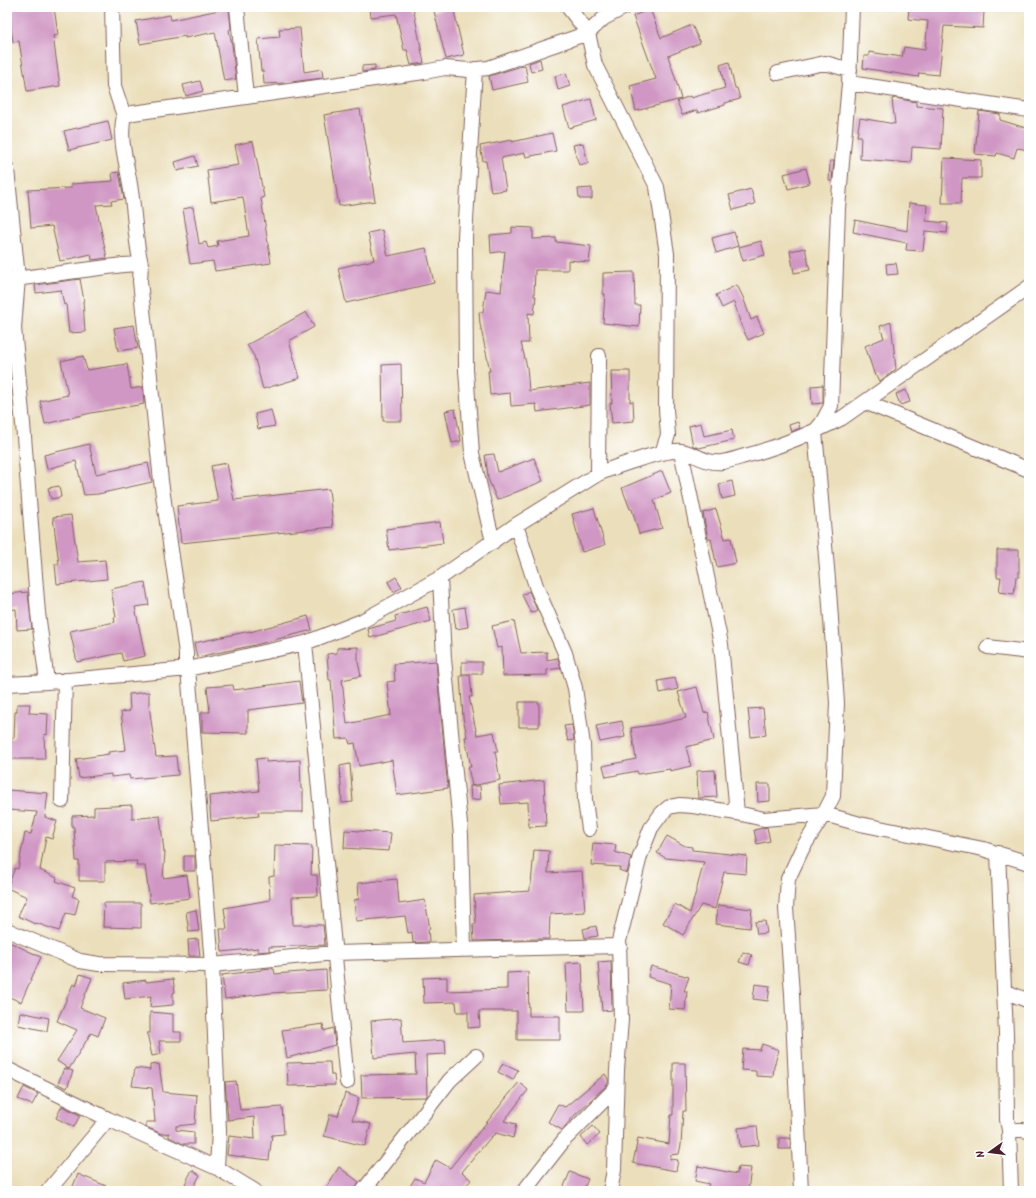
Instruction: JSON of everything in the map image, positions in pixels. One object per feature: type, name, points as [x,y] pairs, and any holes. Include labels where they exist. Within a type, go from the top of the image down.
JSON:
[{"type":"street","points":[[112,7],[114,86],[124,116],[122,125],[122,149],[131,191],[137,250],[141,264],[140,281],[161,481],[186,653],[186,665],[188,669],[212,965],[219,1132],[216,1168]]},
{"type":"street","points":[[237,7],[246,97]]},
{"type":"street","points":[[568,7],[588,33],[595,65],[657,187],[667,254],[666,409],[668,435],[662,453]]},
{"type":"street","points":[[124,116],[133,113],[445,68],[469,70],[488,68],[588,33],[604,18],[625,7]]},
{"type":"street","points":[[801,1191],[792,994],[786,908],[788,879],[802,849],[824,814],[833,796],[837,703],[815,432],[822,423],[831,406],[838,208],[849,76],[852,7]]},
{"type":"street","points":[[778,74],[825,63],[849,76],[1029,110]]},
{"type":"street","points":[[475,69],[465,237],[466,370],[472,453],[493,542]]},
{"type":"street","points":[[7,168],[14,328],[38,613],[48,682]]},
{"type":"street","points":[[12,279],[141,264]]},
{"type":"street","points":[[7,684],[48,682],[188,669],[305,643],[362,621],[440,578],[516,525],[598,474],[609,469],[662,453],[681,451],[707,461],[721,462],[772,449],[815,432],[842,418],[1029,287]]},
{"type":"street","points":[[598,474],[599,356]]},
{"type":"street","points":[[865,402],[1029,470]]},
{"type":"street","points":[[681,451],[721,644],[737,813]]},
{"type":"street","points":[[516,525],[537,589],[565,653],[575,688],[583,745],[585,801],[588,829]]},
{"type":"street","points":[[440,578],[444,659],[461,835],[464,950]]},
{"type":"street","points":[[305,643],[347,1082]]},
{"type":"street","points":[[988,647],[1029,652]]},
{"type":"street","points":[[62,800],[65,680]]},
{"type":"street","points":[[610,1191],[614,1170],[616,1088],[622,1020],[619,941],[640,856],[651,828],[662,813],[669,807],[679,805],[693,806],[764,819],[824,814],[860,824],[983,849],[1029,863]]},
{"type":"street","points":[[998,853],[1004,991],[1007,1120],[1009,1130],[1011,1191]]},
{"type":"street","points":[[7,930],[80,961],[99,964],[212,965],[334,953],[620,946]]},
{"type":"street","points":[[1004,991],[1029,1001]]},
{"type":"street","points":[[363,1191],[450,1080],[476,1056]]},
{"type":"street","points":[[7,1069],[108,1119],[216,1168],[255,1191]]},
{"type":"street","points":[[524,1191],[564,1140],[616,1088]]},
{"type":"street","points":[[48,1191],[108,1119]]},
{"type":"street","points":[[1009,1130],[1029,1131]]},
{"type":"building","points":[[9,7],[54,7],[58,35],[53,36],[60,86],[27,91],[19,41],[13,42]]},
{"type":"building","points":[[370,7],[413,7],[424,63],[411,65],[407,50],[404,50],[396,14],[371,17]]},
{"type":"building","points":[[453,7],[464,55],[446,59],[434,11]]},
{"type":"building","points":[[909,7],[957,7],[956,10],[984,11],[983,28],[944,26],[939,75],[919,73],[918,77],[863,68],[864,56],[869,56],[869,52],[902,57],[904,47],[925,50],[928,21],[908,19]]},
{"type":"building","points":[[229,8],[231,29],[229,30],[236,79],[224,81],[215,32],[140,44],[136,21],[170,15],[171,20]]},
{"type":"building","points":[[650,9],[661,38],[692,25],[700,43],[668,56],[681,99],[636,111],[630,86],[656,79],[633,16]]},
{"type":"building","points":[[300,28],[304,72],[322,69],[323,78],[264,84],[263,71],[261,71],[258,39],[280,37],[279,29]]},
{"type":"building","points":[[540,59],[542,69],[531,72],[529,63]]},
{"type":"building","points":[[729,62],[735,88],[737,88],[740,99],[698,113],[697,110],[682,115],[677,101],[690,96],[691,98],[725,88],[720,65]]},
{"type":"building","points":[[375,65],[375,70],[362,72],[362,66]]},
{"type":"building","points":[[525,65],[528,82],[492,90],[489,76]]},
{"type":"building","points":[[566,73],[570,86],[558,90],[555,76]]},
{"type":"building","points":[[200,81],[203,91],[186,96],[183,85]]},
{"type":"building","points":[[895,98],[916,102],[916,106],[943,108],[941,149],[912,147],[911,163],[860,159],[861,136],[857,136],[860,118],[895,124],[892,99]]},
{"type":"building","points":[[591,99],[596,120],[569,128],[563,107]]},
{"type":"building","points":[[360,109],[375,201],[339,206],[324,115]]},
{"type":"building","points":[[979,111],[1000,114],[1000,120],[1029,129],[1029,150],[1017,148],[1014,158],[997,153],[996,156],[975,154]]},
{"type":"building","points":[[108,121],[112,140],[69,150],[64,131]]},
{"type":"building","points":[[552,133],[556,151],[526,157],[525,153],[501,158],[506,190],[491,192],[486,161],[483,161],[480,146],[512,140],[512,142]]},
{"type":"building","points":[[253,141],[264,197],[261,198],[271,263],[215,271],[213,261],[190,264],[187,245],[189,245],[183,209],[193,207],[199,244],[206,242],[208,248],[218,246],[217,241],[249,236],[243,197],[211,202],[207,170],[239,165],[235,145]]},
{"type":"building","points":[[583,143],[588,163],[579,165],[573,145]]},
{"type":"building","points":[[195,156],[198,166],[177,171],[175,162]]},
{"type":"building","points":[[944,158],[981,160],[981,178],[962,178],[961,203],[942,203]]},
{"type":"building","points":[[830,161],[834,161],[832,181],[829,181]]},
{"type":"building","points":[[806,168],[810,183],[788,189],[784,174]]},
{"type":"building","points":[[119,172],[124,199],[111,201],[112,204],[96,205],[107,258],[92,260],[91,254],[60,261],[52,226],[31,228],[28,190],[71,188],[71,184],[113,181],[112,173]]},
{"type":"building","points":[[592,188],[592,199],[579,199],[578,189]]},
{"type":"building","points":[[751,189],[755,204],[733,210],[729,195]]},
{"type":"building","points":[[909,203],[927,205],[926,221],[948,223],[947,233],[925,231],[923,251],[906,250],[907,243],[853,232],[855,220],[907,231]]},
{"type":"building","points":[[512,227],[533,228],[533,239],[556,238],[556,242],[591,246],[589,262],[568,260],[568,270],[535,270],[534,296],[536,296],[534,314],[528,313],[529,343],[521,343],[527,367],[529,391],[590,383],[590,405],[537,412],[536,404],[511,406],[510,393],[490,395],[488,371],[490,371],[480,324],[479,312],[483,312],[486,290],[501,292],[505,251],[491,253],[490,235],[512,233]]},
{"type":"building","points":[[382,230],[388,256],[426,248],[434,283],[346,303],[338,268],[374,260],[368,233]]},
{"type":"building","points":[[734,232],[738,246],[716,253],[712,238]]},
{"type":"building","points":[[761,241],[765,255],[743,261],[739,247]]},
{"type":"building","points":[[805,248],[810,270],[794,273],[790,251]]},
{"type":"building","points":[[896,263],[898,274],[887,275],[886,264]]},
{"type":"building","points":[[634,272],[635,305],[640,305],[639,327],[603,323],[605,294],[603,294],[603,273]]},
{"type":"building","points":[[80,279],[84,301],[85,332],[69,333],[66,304],[64,305],[61,290],[36,293],[35,285]]},
{"type":"building","points":[[737,285],[751,320],[757,317],[764,333],[748,340],[741,325],[734,302],[722,308],[716,295]]},
{"type":"building","points":[[306,312],[314,327],[289,341],[300,378],[263,389],[254,356],[247,345]]},
{"type":"building","points":[[891,322],[896,369],[880,381],[877,375],[875,376],[865,346],[884,338],[880,326]]},
{"type":"building","points":[[134,325],[138,348],[118,351],[114,328]]},
{"type":"building","points":[[83,356],[87,370],[127,364],[131,389],[143,387],[144,404],[91,413],[45,424],[40,401],[68,395],[61,361]]},
{"type":"building","points":[[401,364],[402,421],[383,421],[382,365]]},
{"type":"building","points":[[611,371],[630,371],[630,402],[633,401],[634,421],[612,423],[610,403],[612,403]]},
{"type":"building","points":[[823,385],[823,403],[812,404],[811,386]]},
{"type":"building","points":[[906,390],[910,402],[900,405],[896,394]]},
{"type":"building","points":[[455,409],[461,441],[452,443],[445,411]]},
{"type":"building","points":[[271,410],[275,426],[258,429],[255,414]]},
{"type":"building","points":[[798,422],[800,428],[791,432],[789,425]]},
{"type":"building","points":[[701,423],[704,436],[732,430],[734,440],[699,448],[693,446],[689,426]]},
{"type":"building","points":[[89,444],[96,474],[148,463],[152,482],[98,494],[84,495],[76,461],[47,469],[44,455]]},
{"type":"building","points":[[494,454],[498,472],[534,458],[543,481],[497,500],[487,476],[485,455]]},
{"type":"building","points":[[227,463],[234,500],[329,489],[333,527],[181,543],[177,506],[218,501],[211,466]]},
{"type":"building","points":[[662,471],[671,493],[654,500],[662,528],[639,534],[632,509],[630,509],[622,488]]},
{"type":"building","points":[[732,481],[735,496],[722,499],[719,484]]},
{"type":"building","points":[[59,486],[61,497],[51,499],[48,488]]},
{"type":"building","points":[[594,508],[605,545],[582,552],[572,514]]},
{"type":"building","points":[[716,509],[725,539],[731,538],[736,563],[717,567],[711,539],[708,539],[703,513]]},
{"type":"building","points":[[71,515],[78,562],[105,560],[107,579],[57,584],[55,564],[59,564],[53,517]]},
{"type":"building","points":[[440,522],[443,543],[389,550],[386,529]]},
{"type":"building","points":[[997,550],[1019,550],[1019,577],[1016,577],[1014,594],[999,592],[1001,577],[997,577]]},
{"type":"building","points":[[396,577],[402,587],[394,592],[388,582]]},
{"type":"building","points":[[145,582],[149,605],[135,607],[145,656],[123,661],[121,653],[77,662],[70,631],[115,622],[114,617],[116,617],[111,589]]},
{"type":"building","points":[[529,591],[537,610],[531,613],[522,595]]},
{"type":"building","points":[[28,592],[32,629],[17,630],[16,609],[7,610],[7,594]]},
{"type":"building","points":[[427,607],[431,621],[370,638],[368,629],[396,621],[395,616]]},
{"type":"building","points":[[465,607],[468,627],[456,629],[453,609]]},
{"type":"building","points":[[308,616],[312,630],[255,645],[197,657],[194,643],[250,632]]},
{"type":"building","points":[[514,621],[521,653],[547,652],[547,660],[558,658],[561,668],[547,670],[547,675],[503,676],[502,647],[497,648],[492,626]]},
{"type":"building","points":[[358,647],[358,662],[361,676],[342,680],[347,724],[391,715],[387,682],[395,681],[394,664],[436,661],[448,788],[397,795],[392,760],[359,766],[355,743],[350,744],[348,738],[336,739],[331,680],[329,680],[327,654],[337,653],[337,648]]},
{"type":"building","points":[[462,662],[482,662],[482,674],[462,674]]},
{"type":"building","points":[[470,675],[472,697],[469,697],[477,735],[494,732],[498,751],[495,751],[500,780],[472,786],[468,767],[471,767],[465,737],[467,737],[463,717],[460,676]]},
{"type":"building","points":[[675,678],[678,689],[660,693],[658,681]]},
{"type":"building","points":[[299,681],[302,703],[248,710],[248,733],[202,732],[202,712],[210,712],[207,687],[233,685],[234,690]]},
{"type":"building","points":[[697,687],[704,713],[708,712],[714,740],[686,747],[691,766],[670,771],[670,769],[638,774],[637,771],[606,777],[603,766],[636,759],[631,728],[660,724],[686,718],[678,692]]},
{"type":"building","points":[[149,692],[149,705],[156,757],[176,756],[178,775],[130,779],[129,775],[111,777],[111,774],[79,778],[76,759],[109,754],[108,752],[126,750],[121,712],[130,711],[129,694]]},
{"type":"building","points":[[519,702],[539,702],[539,727],[519,727]]},
{"type":"building","points":[[17,704],[30,704],[29,713],[48,714],[47,735],[44,734],[45,759],[9,759],[9,738],[14,738],[15,712],[17,712]]},
{"type":"building","points":[[763,708],[766,735],[751,737],[748,709]]},
{"type":"building","points":[[622,721],[625,737],[600,742],[596,726]]},
{"type":"building","points":[[572,725],[574,740],[568,741],[564,726]]},
{"type":"building","points":[[266,758],[266,762],[300,760],[301,789],[303,789],[303,812],[258,812],[259,816],[211,821],[209,796],[259,791],[256,759]]},
{"type":"building","points":[[350,764],[353,802],[342,803],[340,766]]},
{"type":"building","points":[[715,770],[717,797],[698,798],[697,771]]},
{"type":"building","points":[[544,780],[546,826],[529,827],[528,802],[501,804],[499,785]]},
{"type":"building","points":[[757,784],[770,784],[770,801],[758,802]]},
{"type":"building","points":[[470,786],[480,786],[481,799],[471,800]]},
{"type":"building","points":[[7,790],[48,793],[45,817],[57,821],[52,839],[46,837],[40,870],[57,878],[56,881],[75,888],[72,896],[79,899],[75,915],[66,913],[59,931],[36,923],[35,924],[18,916],[27,897],[7,888],[15,868],[18,869],[25,833],[31,834],[37,812],[7,810]]},
{"type":"building","points":[[132,805],[132,819],[160,816],[165,852],[163,878],[187,875],[190,898],[150,903],[145,866],[136,866],[137,861],[105,862],[105,881],[79,881],[79,861],[76,861],[72,816],[94,815],[94,807]]},
{"type":"building","points":[[767,827],[770,841],[757,844],[754,830]]},
{"type":"building","points":[[345,830],[391,833],[389,851],[344,848]]},
{"type":"building","points":[[667,836],[685,846],[692,847],[692,850],[747,856],[746,874],[724,872],[715,909],[701,905],[683,935],[663,923],[675,904],[690,913],[704,862],[666,858],[657,853]]},
{"type":"building","points":[[593,843],[616,845],[615,852],[631,857],[627,873],[619,870],[620,867],[591,865]]},
{"type":"building","points":[[275,845],[312,846],[311,875],[317,875],[318,896],[292,897],[293,925],[323,925],[325,945],[269,947],[269,951],[258,952],[258,948],[222,952],[220,929],[227,929],[224,908],[270,900],[269,877],[274,876]]},
{"type":"building","points":[[534,850],[549,851],[548,873],[582,871],[585,912],[550,914],[549,939],[474,941],[473,924],[476,924],[474,895],[530,891]]},
{"type":"building","points":[[184,856],[195,856],[195,871],[184,871]]},
{"type":"building","points":[[397,879],[399,904],[425,900],[430,929],[428,929],[429,942],[413,943],[412,932],[408,933],[405,916],[356,921],[354,900],[359,899],[358,883]]},
{"type":"building","points":[[104,903],[141,903],[141,928],[103,927]]},
{"type":"building","points":[[718,905],[752,909],[750,928],[716,924]]},
{"type":"building","points":[[196,910],[199,931],[189,932],[186,912]]},
{"type":"building","points":[[765,921],[767,933],[757,934],[755,922]]},
{"type":"building","points":[[596,926],[598,936],[585,938],[583,929]]},
{"type":"building","points":[[198,939],[200,956],[189,956],[188,940]]},
{"type":"building","points":[[7,941],[41,957],[21,1002],[7,996]]},
{"type":"building","points":[[743,952],[752,955],[749,965],[739,962]]},
{"type":"building","points":[[611,961],[612,1010],[602,1011],[598,962]]},
{"type":"building","points":[[582,962],[584,1011],[568,1011],[566,963]]},
{"type":"building","points":[[651,966],[689,977],[684,991],[687,991],[685,1010],[669,1009],[671,984],[648,977]]},
{"type":"building","points":[[272,968],[274,969],[275,974],[326,970],[327,990],[270,993],[225,999],[222,975]]},
{"type":"building","points":[[528,972],[529,1016],[560,1016],[560,1040],[517,1040],[517,1011],[479,1011],[480,1027],[468,1028],[468,1012],[457,1012],[456,1002],[424,1003],[423,978],[447,977],[447,991],[507,989],[507,973]]},
{"type":"building","points":[[80,974],[92,978],[80,1008],[105,1018],[98,1036],[91,1033],[69,1069],[57,1061],[77,1030],[57,1021],[73,984],[76,986]]},
{"type":"building","points":[[173,979],[175,992],[173,993],[173,1005],[150,1007],[151,996],[125,999],[123,983]]},
{"type":"building","points":[[755,984],[770,986],[768,1001],[753,999]]},
{"type":"building","points":[[20,1012],[49,1018],[47,1031],[18,1025]]},
{"type":"building","points":[[150,1012],[173,1014],[173,1032],[181,1032],[181,1041],[159,1041],[161,1054],[152,1056],[147,1033],[150,1033]]},
{"type":"building","points":[[401,1018],[403,1043],[445,1040],[446,1054],[426,1055],[427,1096],[362,1098],[361,1075],[416,1074],[415,1054],[374,1058],[371,1021]]},
{"type":"building","points":[[323,1024],[324,1031],[333,1028],[335,1045],[287,1058],[282,1030]]},
{"type":"building","points":[[762,1044],[779,1050],[774,1066],[773,1077],[756,1076],[756,1071],[741,1070],[743,1049],[760,1050]]},
{"type":"building","points":[[330,1062],[331,1075],[334,1075],[335,1085],[288,1086],[287,1063]]},
{"type":"building","points":[[503,1063],[518,1070],[513,1080],[498,1072]]},
{"type":"building","points":[[673,1063],[685,1063],[686,1111],[683,1111],[681,1145],[679,1154],[670,1155],[670,1159],[678,1160],[676,1171],[633,1163],[638,1138],[669,1144],[671,1115],[673,1115]]},
{"type":"building","points":[[159,1064],[163,1092],[197,1095],[195,1124],[176,1126],[176,1130],[194,1132],[194,1144],[183,1144],[169,1137],[169,1133],[162,1134],[146,1127],[146,1122],[155,1122],[152,1088],[132,1086],[135,1068],[150,1070],[150,1065]]},
{"type":"building","points":[[64,1068],[73,1071],[67,1088],[58,1084]]},
{"type":"building","points":[[605,1074],[608,1079],[608,1084],[574,1116],[562,1130],[548,1122],[558,1104],[565,1107]]},
{"type":"building","points":[[236,1081],[240,1110],[282,1107],[284,1134],[272,1135],[269,1160],[227,1155],[229,1136],[255,1139],[254,1117],[228,1120],[225,1082]]},
{"type":"building","points":[[519,1082],[528,1090],[504,1121],[516,1124],[513,1138],[496,1133],[491,1137],[462,1172],[471,1180],[461,1191],[407,1191],[415,1178],[424,1182],[436,1160],[450,1168]]},
{"type":"building","points":[[24,1087],[38,1094],[32,1105],[18,1099]]},
{"type":"building","points":[[345,1093],[359,1098],[352,1120],[371,1124],[365,1146],[324,1136],[330,1114],[338,1116]]},
{"type":"building","points":[[62,1106],[80,1115],[74,1127],[56,1118]]},
{"type":"building","points":[[593,1126],[600,1134],[587,1145],[581,1137]]},
{"type":"building","points":[[757,1126],[759,1145],[740,1147],[738,1128]]},
{"type":"building","points":[[779,1138],[790,1138],[791,1149],[779,1149]]},
{"type":"building","points":[[698,1166],[737,1174],[738,1167],[751,1168],[748,1191],[706,1191],[709,1184],[695,1181]]},
{"type":"building","points":[[339,1167],[359,1182],[355,1191],[324,1191]]},
{"type":"building","points":[[192,1170],[200,1175],[193,1188],[185,1184]]},
{"type":"building","points":[[570,1172],[588,1179],[583,1191],[562,1191]]},
{"type":"building","points":[[78,1174],[118,1191],[71,1191]]}]
